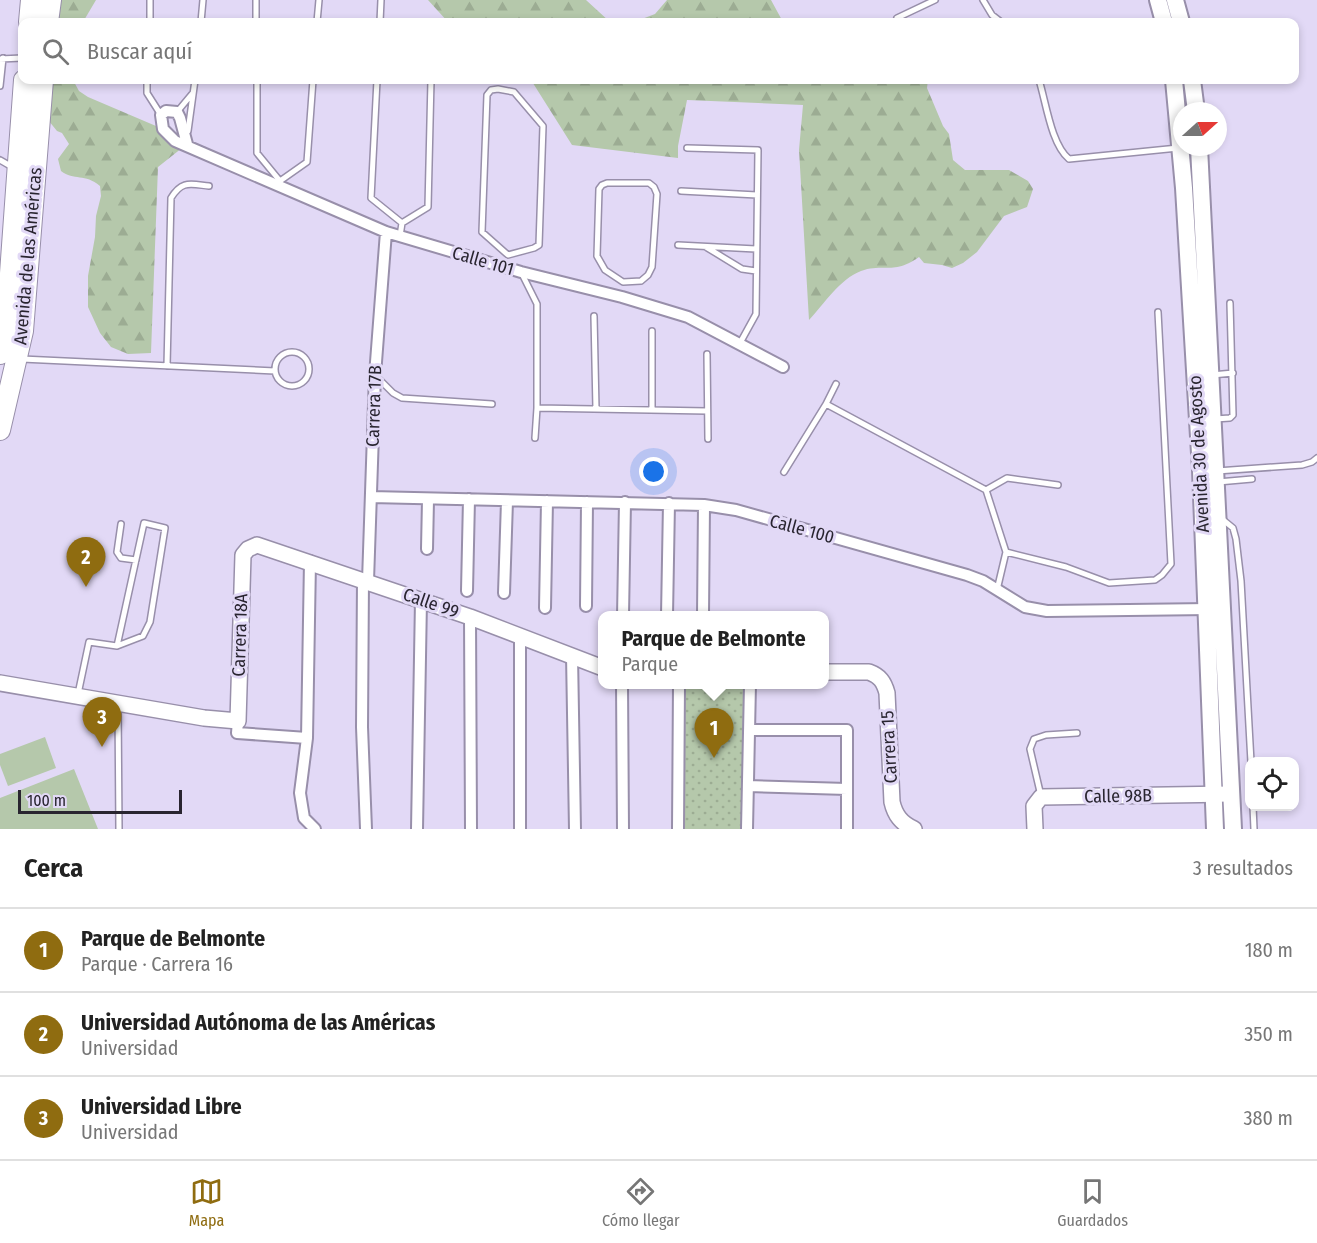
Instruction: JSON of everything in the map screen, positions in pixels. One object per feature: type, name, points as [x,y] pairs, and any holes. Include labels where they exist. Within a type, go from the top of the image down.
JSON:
[{"type":"highway","points":[[29,18],[31,0]]},
{"type":"highway","points":[[49,18],[51,0]]},
{"type":"highway","name":"Avenida de las Américas","points":[[0,430],[5,346],[6,233],[17,170],[24,84]]},
{"type":"highway","name":"Avenida de las Américas","points":[[5,346],[24,322],[43,84]]},
{"type":"highway","points":[[5,269],[19,258],[29,237]]},
{"type":"main road","points":[[1158,0],[1163,18]]},
{"type":"main road","points":[[1175,0],[1179,18]]},
{"type":"main road","name":"Avenida 30 de Agosto","points":[[1174,84],[1176,102]]},
{"type":"main road","points":[[1193,84],[1195,102]]},
{"type":"main road","name":"Avenida 30 de Agosto","points":[[1181,156],[1201,470],[1233,829]]},
{"type":"main road","name":"Avenida 30 de Agosto","points":[[1199,156],[1218,517],[1214,609],[1212,795],[1215,829]]},
{"type":"street","points":[[160,115],[166,111],[177,112],[187,144]]},
{"type":"street","name":"Calle 101","points":[[160,115],[163,129],[176,141],[280,183],[386,232],[521,272],[622,297],[688,317],[783,367]]},
{"type":"street","name":"Carrera 17B","points":[[366,829],[362,727],[365,580],[371,497],[375,375],[386,232]]},
{"type":"street","name":"Calle 100","points":[[371,497],[704,505],[736,510],[947,569],[983,581],[1025,608],[1047,611],[1214,609]]},
{"type":"street","points":[[467,591],[469,499]]},
{"type":"street","points":[[427,549],[428,500]]},
{"type":"street","points":[[504,593],[507,501]]},
{"type":"street","points":[[546,608],[547,501]]},
{"type":"street","points":[[586,606],[587,502]]},
{"type":"street","points":[[623,611],[625,502]]},
{"type":"street","points":[[667,611],[669,503]]},
{"type":"street","points":[[703,611],[704,505]]},
{"type":"street","name":"Calle 99","points":[[257,545],[310,561],[470,617],[598,666]]},
{"type":"street","name":"Carrera 18A","points":[[237,727],[243,555],[248,549],[257,545]]},
{"type":"street","points":[[310,561],[307,738],[300,793],[304,818],[315,829]]},
{"type":"street","points":[[417,829],[421,600]]},
{"type":"street","points":[[470,617],[471,829]]},
{"type":"street","points":[[520,636],[520,829]]},
{"type":"street","points":[[572,656],[575,829]]},
{"type":"street","name":"Carrera 15","points":[[829,672],[869,672],[876,675],[884,684],[887,693],[892,801],[898,816],[914,829]]},
{"type":"street","points":[[0,683],[307,738]]},
{"type":"street","points":[[622,689],[623,829]]},
{"type":"street","points":[[678,829],[679,689]]},
{"type":"street","points":[[747,829],[750,689]]},
{"type":"street","points":[[749,730],[847,730],[847,829]]},
{"type":"street","points":[[748,786],[847,789]]},
{"type":"street","name":"Calle 98B","points":[[1041,797],[1231,794]]},
{"type":"street","points":[[1035,829],[1034,806],[1041,797]]},
{"type":"lane","points":[[150,0],[150,18]]},
{"type":"lane","points":[[201,18],[203,0]]},
{"type":"lane","points":[[256,0],[256,18]]},
{"type":"lane","points":[[318,18],[319,0]]},
{"type":"lane","points":[[380,18],[381,0]]},
{"type":"lane","points":[[897,18],[934,0]]},
{"type":"lane","points":[[983,0],[996,18]]},
{"type":"lane","points":[[0,86],[1,59],[18,58]]},
{"type":"lane","points":[[147,84],[147,93],[160,115]]},
{"type":"lane","points":[[188,131],[194,84]]},
{"type":"lane","points":[[256,84],[257,153],[280,183],[307,162],[313,84]]},
{"type":"lane","points":[[377,84],[371,198],[402,223]]},
{"type":"lane","points":[[400,236],[402,223],[428,207],[431,84]]},
{"type":"lane","points":[[1040,84],[1059,149],[1069,159],[1173,149]]},
{"type":"lane","points":[[498,89],[514,92],[543,126],[538,245],[508,255],[482,232],[487,95],[491,90],[498,89]]},
{"type":"lane","points":[[177,112],[193,92]]},
{"type":"lane","points":[[687,148],[758,150],[756,314],[740,343]]},
{"type":"lane","points":[[0,160],[17,170]]},
{"type":"lane","points":[[167,366],[171,198],[177,188],[188,183],[209,186]]},
{"type":"lane","points":[[607,183],[649,183],[654,186],[657,194],[652,267],[641,281],[623,282],[604,270],[597,256],[599,189],[607,183]]},
{"type":"lane","points":[[681,191],[757,195]]},
{"type":"lane","points":[[678,245],[756,249]]},
{"type":"lane","points":[[704,246],[742,270],[756,271]]},
{"type":"lane","points":[[506,267],[508,255]]},
{"type":"lane","points":[[521,272],[537,304],[535,438]]},
{"type":"lane","points":[[622,297],[623,282]]},
{"type":"lane","points":[[1213,419],[1230,418],[1233,415],[1230,303]]},
{"type":"lane","points":[[1006,552],[1066,567],[1109,583],[1155,580],[1171,564],[1158,312]]},
{"type":"lane","points":[[594,316],[596,409]]},
{"type":"lane","points":[[652,331],[652,410]]},
{"type":"lane","points":[[5,346],[167,366],[275,371]]},
{"type":"lane","points":[[287,353],[302,356],[309,369],[303,382],[297,386],[282,384],[275,371],[280,357],[287,353]]},
{"type":"lane","points":[[707,354],[708,439]]},
{"type":"lane","points":[[1211,375],[1233,373]]},
{"type":"lane","points":[[375,375],[393,393],[402,398],[492,404]]},
{"type":"lane","points":[[784,472],[836,384]]},
{"type":"lane","points":[[826,404],[986,490],[1006,552],[997,590]]},
{"type":"lane","points":[[537,408],[707,411]]},
{"type":"lane","points":[[1216,476],[1302,465],[1317,458]]},
{"type":"lane","points":[[1216,476],[1252,478]]},
{"type":"lane","points":[[986,490],[1007,478],[1058,485]]},
{"type":"lane","points":[[1218,517],[1233,528],[1236,539],[1241,581],[1251,757]]},
{"type":"lane","points":[[78,696],[89,642],[117,646],[142,636],[150,622],[165,528],[144,523],[117,646]]},
{"type":"lane","points":[[121,524],[117,552],[121,558],[136,560]]},
{"type":"lane","points":[[117,703],[119,829]]},
{"type":"lane","points":[[1041,797],[1030,749],[1034,739],[1046,735],[1077,734]]},
{"type":"lane","points":[[1253,811],[1254,829]]},
{"type":"green space","points":[[51,0],[96,0],[85,18],[49,18]]},
{"type":"green space","points":[[428,0],[586,0],[606,18],[444,18]]},
{"type":"green space","points":[[667,0],[771,0],[781,18],[644,18],[655,14]]},
{"type":"green space","points":[[43,84],[75,84],[79,91],[88,97],[163,129],[187,144],[158,167],[151,353],[128,354],[111,347],[100,333],[88,307],[88,276],[101,196],[100,186],[95,182],[70,176],[61,171],[58,159],[69,144],[62,133],[57,131],[40,110]]},
{"type":"green space","points":[[534,84],[928,84],[927,88],[943,126],[949,134],[953,160],[965,170],[1009,170],[1028,181],[1033,189],[1027,207],[1004,216],[977,252],[963,263],[952,268],[924,263],[919,257],[902,266],[861,271],[839,286],[809,320],[799,150],[803,105],[687,100],[678,146],[678,158],[572,145]]},
{"type":"green space","points":[[679,689],[750,689],[747,829],[678,829]]},
{"type":"green space","points":[[45,737],[56,768],[8,786],[0,765],[0,754]]},
{"type":"green space","points":[[74,769],[98,829],[0,829],[0,798]]},
{"type":"place","name":"Universidad Autónoma de las Américas","points":[[86,587]]},
{"type":"place","name":"Universidad Libre","points":[[102,747]]},
{"type":"place","name":"Parque de Belmonte","points":[[714,758]]}]
